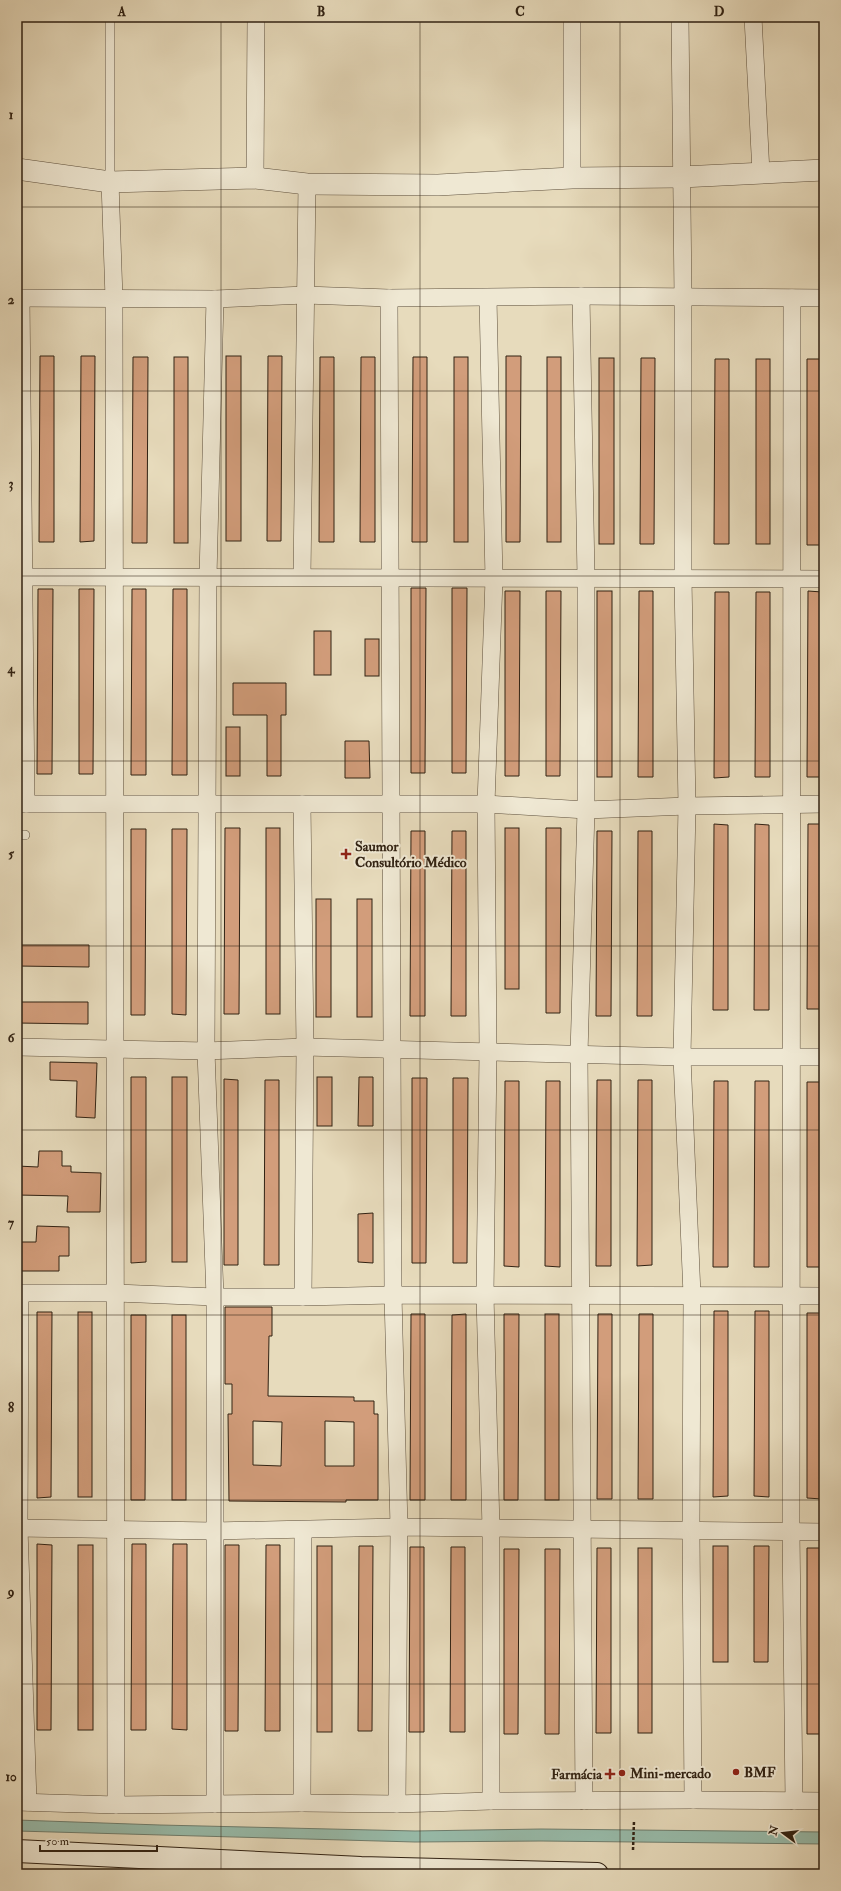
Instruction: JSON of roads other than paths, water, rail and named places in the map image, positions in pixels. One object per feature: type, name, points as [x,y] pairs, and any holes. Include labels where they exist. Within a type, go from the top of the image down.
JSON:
[{"type":"main road","points":[[17,1851],[361,1868],[597,1874]]},
{"type":"street","points":[[255,178],[256,17]]},
{"type":"street","points":[[572,17],[572,178]]},
{"type":"street","points":[[680,17],[683,298],[683,578],[687,806],[682,1057],[692,1295],[690,1531],[693,1800]]},
{"type":"street","points":[[753,17],[761,173]]},
{"type":"street","points":[[17,169],[110,182],[255,178],[307,184],[438,185],[572,178],[681,177],[824,170]]},
{"type":"street","points":[[110,182],[114,298],[117,1529],[116,1805]]},
{"type":"street","points":[[302,577],[307,184]]},
{"type":"street","points":[[824,298],[581,296],[389,298],[305,295],[215,299],[19,298],[22,804],[486,804],[586,810],[687,806],[824,804]]},
{"type":"street","points":[[581,296],[586,578],[586,810],[579,1054],[584,1801]]},
{"type":"street","points":[[389,298],[393,1295],[399,1527],[397,1804]]},
{"type":"street","points":[[488,298],[494,579],[486,804],[488,1051],[484,1295],[491,1529],[491,1801]]},
{"type":"street","points":[[792,298],[791,1532],[794,1801]]},
{"type":"street","points":[[215,299],[208,577],[206,1051],[215,1297],[215,1804]]},
{"type":"street","points":[[20,576],[494,579],[824,579]]},
{"type":"street","points":[[302,804],[305,1047],[303,1298]]},
{"type":"street","points":[[17,1047],[206,1051],[305,1047],[682,1057],[824,1057]]},
{"type":"street","points":[[824,1296],[393,1295],[303,1298],[215,1297],[116,1293],[18,1293],[18,1528],[21,1799],[116,1805],[302,1803],[397,1804],[491,1801],[824,1801]]},
{"type":"street","points":[[18,1528],[214,1531],[399,1527],[824,1532]]},
{"type":"street","points":[[302,1803],[303,1530]]},
{"type":"lane","points":[[110,17],[110,182]]},
{"type":"place","name":"Saumor Consultório Médico","points":[[346,854]]},
{"type":"place","name":"BMF","points":[[736,1772]]},
{"type":"place","name":"Mini-mercado","points":[[622,1773]]},
{"type":"place","name":"Farmácia","points":[[610,1774]]}]
